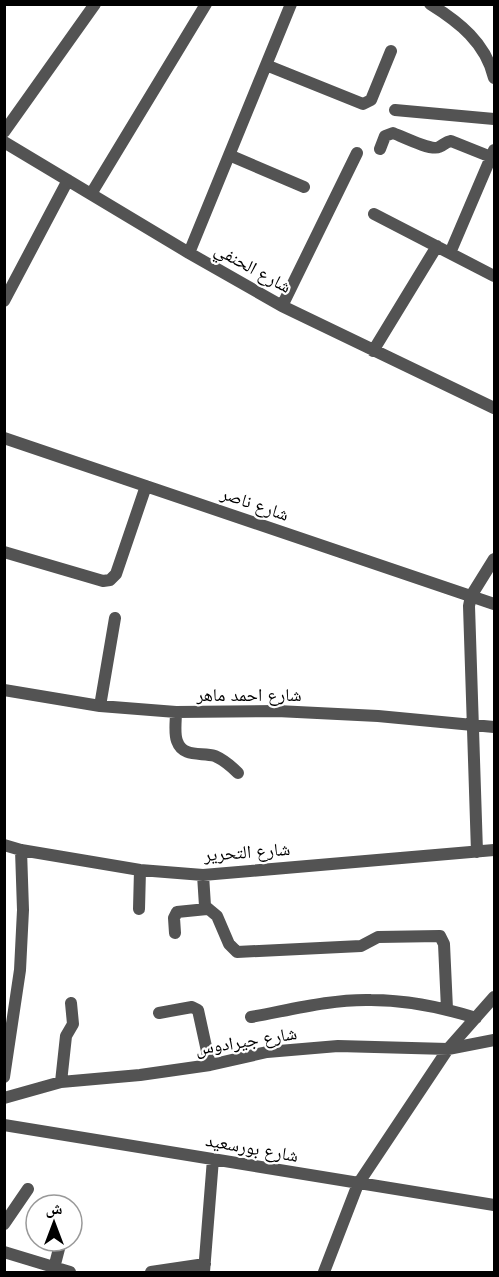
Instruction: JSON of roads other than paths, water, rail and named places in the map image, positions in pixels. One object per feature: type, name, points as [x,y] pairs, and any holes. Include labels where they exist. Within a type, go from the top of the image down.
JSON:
[{"type":"street","points":[[4,132],[95,4]]},
{"type":"street","points":[[91,194],[206,4]]},
{"type":"street","points":[[189,253],[291,4]]},
{"type":"street","points":[[430,4],[452,18],[469,33],[483,51],[494,73]]},
{"type":"street","points":[[266,65],[363,104],[371,100],[391,51]]},
{"type":"street","points":[[395,110],[495,119]]},
{"type":"street","points":[[380,149],[385,136],[393,133],[432,148],[451,141],[493,154],[450,253]]},
{"type":"street","name":"شارع الحنفي","points":[[4,141],[189,253],[282,306],[495,408]]},
{"type":"street","points":[[282,306],[357,153]]},
{"type":"street","points":[[229,154],[304,187]]},
{"type":"street","points":[[4,302],[68,180]]},
{"type":"street","points":[[374,214],[495,276]]},
{"type":"street","points":[[373,351],[437,246]]},
{"type":"street","name":"شارع ناصر","points":[[4,438],[495,604]]},
{"type":"street","points":[[4,552],[103,581],[110,580],[116,574],[146,486]]},
{"type":"street","points":[[477,852],[469,606],[471,596],[495,558]]},
{"type":"street","points":[[100,706],[114,618]]},
{"type":"street","name":"شارع احمد ماهر","points":[[4,690],[100,706],[176,712],[288,712],[378,716],[495,727]]},
{"type":"street","points":[[176,712],[176,737],[184,751],[214,756],[227,763],[238,773]]},
{"type":"street","name":"شارع التحرير","points":[[4,845],[21,850],[140,870],[203,875],[495,850]]},
{"type":"street","points":[[4,1077],[20,970],[23,910],[21,850]]},
{"type":"street","points":[[139,909],[140,870]]},
{"type":"street","points":[[203,875],[207,909],[219,920],[231,947],[241,952],[361,946],[378,937],[440,936],[444,944],[447,1009]]},
{"type":"street","points":[[175,933],[174,918],[177,912],[207,909]]},
{"type":"street","points":[[324,1272],[358,1184],[448,1049],[495,997]]},
{"type":"street","points":[[251,1017],[368,1000],[408,1001],[476,1018]]},
{"type":"street","points":[[61,1082],[66,1036],[74,1024],[71,1003]]},
{"type":"street","points":[[159,1012],[192,1007],[198,1010],[210,1065]]},
{"type":"street","name":"شارع جيرادوس","points":[[4,1098],[61,1082],[140,1075],[210,1065],[267,1052],[338,1046],[448,1049],[495,1040]]},
{"type":"street","name":"شارع بورسعيد","points":[[4,1125],[495,1205]]},
{"type":"street","points":[[151,1272],[205,1268],[213,1159]]},
{"type":"street","points":[[4,1224],[28,1189]]},
{"type":"street","points":[[4,1252],[70,1272]]},
{"type":"street","points":[[54,1268],[58,1253]]}]
